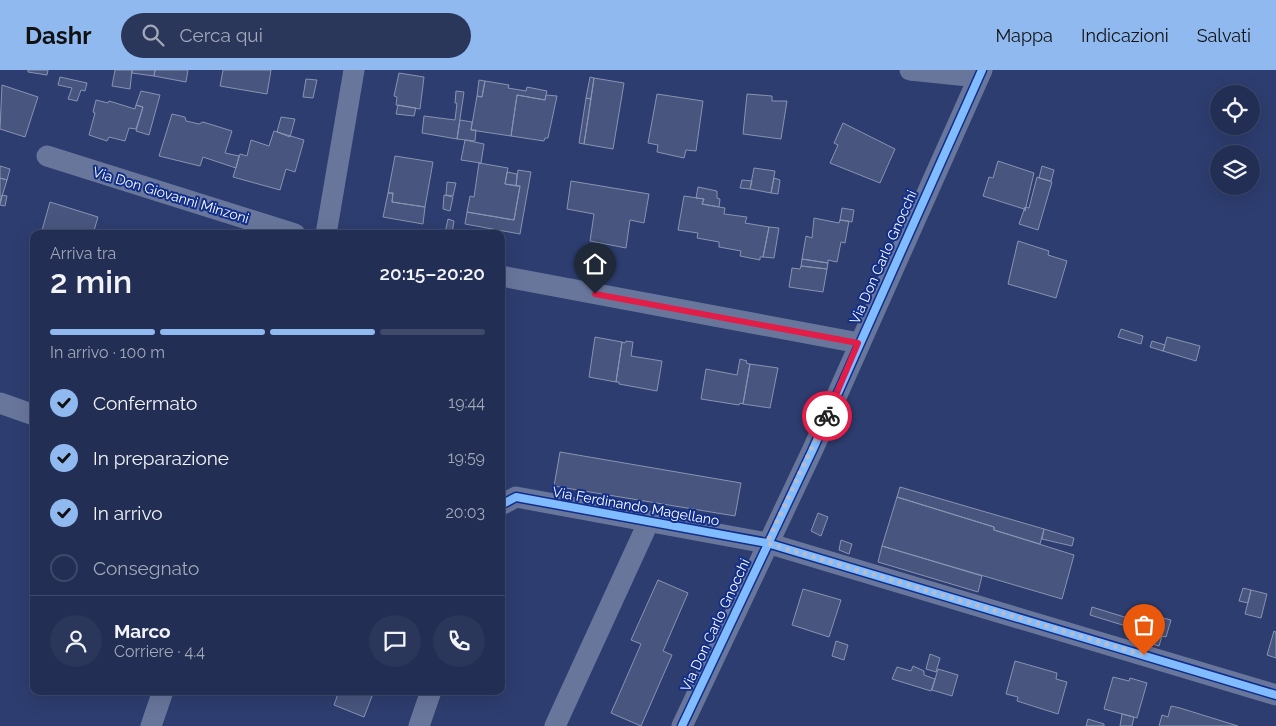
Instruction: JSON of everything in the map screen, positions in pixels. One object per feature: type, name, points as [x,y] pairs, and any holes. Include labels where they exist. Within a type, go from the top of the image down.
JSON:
[{"type":"street","points":[[327,230],[354,70]]},
{"type":"street","points":[[910,70],[980,74]]},
{"type":"street","name":"Via Don Carlo Gnocchi","points":[[682,726],[812,449],[980,74]]},
{"type":"street","name":"Via Don Giovanni Minzoni","points":[[47,156],[282,230]]},
{"type":"street","points":[[505,277],[858,343]]},
{"type":"street","points":[[0,403],[30,414]]},
{"type":"street","name":"Via Ferdinando Magellano","points":[[505,503],[516,497],[767,543],[1276,695]]},
{"type":"street","name":"Via Ferdinando Magellano","points":[[555,726],[649,521]]},
{"type":"street","points":[[151,726],[162,695]]},
{"type":"street","points":[[418,726],[430,695]]},
{"type":"building","points":[[28,70],[48,70],[47,75],[28,72]]},
{"type":"building","points":[[115,70],[132,70],[130,89],[112,86]]},
{"type":"building","points":[[132,70],[155,70],[154,76],[132,73]]},
{"type":"building","points":[[155,70],[188,70],[186,82],[154,76]]},
{"type":"building","points":[[223,70],[271,70],[267,94],[220,86]]},
{"type":"building","points":[[399,73],[424,77],[420,109],[396,105],[397,97],[394,96]]},
{"type":"building","points":[[60,77],[87,83],[85,91],[81,90],[77,101],[68,99],[72,88],[58,85]]},
{"type":"building","points":[[590,77],[594,78],[591,99],[586,98]]},
{"type":"building","points":[[594,78],[624,83],[613,149],[584,144]]},
{"type":"building","points":[[306,79],[317,80],[313,98],[303,97]]},
{"type":"building","points":[[479,80],[485,81],[482,97],[477,96]]},
{"type":"building","points":[[485,81],[509,85],[508,88],[526,91],[527,87],[547,91],[545,100],[517,95],[511,136],[471,130],[477,96],[482,97]]},
{"type":"building","points":[[2,85],[38,97],[25,137],[0,129]]},
{"type":"building","points":[[141,91],[160,95],[149,135],[136,131],[143,107],[136,105]]},
{"type":"building","points":[[456,91],[464,92],[457,139],[422,133],[424,116],[455,120]]},
{"type":"building","points":[[657,94],[703,101],[696,151],[686,150],[684,158],[657,152],[658,145],[648,143]]},
{"type":"building","points":[[747,94],[772,96],[772,101],[787,101],[781,139],[743,134]]},
{"type":"building","points":[[517,95],[545,100],[546,95],[557,96],[548,138],[545,138],[544,141],[511,136]]},
{"type":"building","points":[[586,98],[591,99],[584,144],[579,143]]},
{"type":"building","points":[[96,100],[108,103],[109,101],[135,109],[136,105],[143,107],[136,129],[129,128],[125,141],[109,137],[107,141],[89,135],[95,113],[93,112]]},
{"type":"building","points":[[398,105],[416,108],[414,116],[396,114]]},
{"type":"building","points":[[172,114],[185,117],[186,121],[199,124],[203,122],[232,131],[225,153],[239,156],[236,168],[203,157],[200,166],[159,156]]},
{"type":"building","points":[[281,117],[295,119],[290,137],[277,132]]},
{"type":"building","points":[[460,120],[472,122],[471,130],[476,130],[475,141],[457,139]]},
{"type":"building","points":[[843,123],[895,149],[880,183],[830,163],[838,145],[834,143]]},
{"type":"building","points":[[274,131],[304,140],[295,172],[286,169],[280,190],[233,177],[240,154],[247,156],[251,140],[269,146]]},
{"type":"building","points":[[465,140],[484,144],[481,163],[461,160]]},
{"type":"building","points":[[395,156],[433,162],[425,207],[392,202],[393,193],[388,193]]},
{"type":"building","points":[[998,161],[1034,173],[1025,211],[1024,209],[983,196],[989,177],[993,178]]},
{"type":"building","points":[[479,163],[508,168],[505,184],[520,186],[514,220],[467,212],[470,196],[474,197]]},
{"type":"building","points":[[0,166],[10,169],[7,180],[0,178]]},
{"type":"building","points":[[1042,166],[1054,170],[1051,181],[1039,178]]},
{"type":"building","points":[[754,168],[775,171],[771,193],[750,189]]},
{"type":"building","points":[[518,170],[531,172],[520,234],[465,224],[467,212],[514,220],[520,186],[516,186]]},
{"type":"building","points":[[507,172],[517,174],[516,186],[505,184]]},
{"type":"building","points":[[1037,177],[1052,182],[1038,230],[1019,224],[1025,207],[1029,208]]},
{"type":"building","points":[[0,178],[7,180],[0,203]]},
{"type":"building","points":[[774,178],[780,180],[778,194],[771,193]]},
{"type":"building","points":[[742,180],[752,181],[750,189],[740,188]]},
{"type":"building","points":[[571,181],[649,194],[644,223],[630,220],[626,248],[590,241],[594,214],[567,209]]},
{"type":"building","points":[[447,182],[456,183],[453,196],[446,195]]},
{"type":"building","points":[[698,187],[717,191],[717,198],[720,199],[719,207],[702,204],[704,199],[696,198]]},
{"type":"building","points":[[388,193],[393,193],[392,202],[425,207],[423,224],[383,217]]},
{"type":"building","points":[[2,195],[7,196],[5,206],[0,205]]},
{"type":"building","points":[[444,195],[453,197],[450,211],[443,209]]},
{"type":"building","points":[[684,196],[704,199],[702,204],[725,208],[724,214],[747,217],[745,223],[769,227],[763,257],[760,257],[760,260],[740,256],[741,251],[719,247],[719,242],[697,238],[698,233],[678,230]]},
{"type":"building","points":[[50,202],[98,217],[94,230],[42,230]]},
{"type":"building","points":[[842,208],[854,210],[852,222],[840,220]]},
{"type":"building","points":[[814,218],[839,223],[840,220],[849,221],[845,243],[841,242],[837,262],[828,260],[828,263],[802,259],[806,236],[812,238]]},
{"type":"building","points":[[448,219],[454,221],[453,230],[446,230]]},
{"type":"building","points":[[769,227],[779,228],[774,258],[763,257]]},
{"type":"building","points":[[1018,241],[1049,251],[1048,255],[1067,261],[1056,298],[1008,284]]},
{"type":"building","points":[[802,259],[828,263],[827,269],[801,266]]},
{"type":"building","points":[[801,266],[827,269],[823,292],[789,287],[792,268],[800,269]]},
{"type":"building","points":[[1121,329],[1143,336],[1141,344],[1118,337]]},
{"type":"building","points":[[595,337],[622,342],[616,382],[589,377]]},
{"type":"building","points":[[1167,337],[1200,346],[1196,361],[1163,351]]},
{"type":"building","points":[[626,341],[633,342],[631,356],[662,361],[657,391],[616,382],[622,342],[625,343]]},
{"type":"building","points":[[1152,341],[1165,345],[1163,351],[1150,347]]},
{"type":"building","points":[[740,359],[750,364],[743,404],[701,399],[706,369],[737,375]]},
{"type":"building","points":[[750,364],[778,368],[770,408],[743,404]]},
{"type":"building","points":[[560,452],[741,483],[735,516],[554,486]]},
{"type":"building","points":[[900,487],[1044,529],[1040,544],[994,530],[994,527],[897,497]]},
{"type":"building","points":[[897,497],[994,527],[994,530],[1074,555],[1062,599],[882,546]]},
{"type":"building","points":[[818,513],[828,517],[821,536],[811,531]]},
{"type":"building","points":[[1044,529],[1074,538],[1072,546],[1042,539]]},
{"type":"building","points":[[841,540],[852,544],[849,554],[839,550]]},
{"type":"building","points":[[882,546],[982,576],[978,592],[878,562]]},
{"type":"building","points":[[658,580],[688,593],[663,651],[672,655],[641,726],[611,713],[641,644],[631,640]]},
{"type":"building","points":[[1243,588],[1251,590],[1248,603],[1239,601]]},
{"type":"building","points":[[803,589],[841,600],[829,637],[792,625]]},
{"type":"building","points":[[1251,590],[1267,594],[1261,618],[1245,614]]},
{"type":"building","points":[[1092,607],[1131,619],[1129,627],[1090,615]]},
{"type":"building","points":[[1155,616],[1171,620],[1166,637],[1162,636],[1159,646],[1138,640],[1145,618],[1154,621]]},
{"type":"building","points":[[1274,631],[1276,632],[1276,658],[1267,655]]},
{"type":"building","points":[[836,641],[848,645],[844,660],[832,656]]},
{"type":"building","points":[[930,654],[940,658],[936,672],[926,669]]},
{"type":"building","points":[[1015,661],[1057,673],[1056,679],[1067,682],[1058,714],[1017,701],[1018,697],[1006,694]]},
{"type":"building","points":[[913,666],[924,671],[924,675],[935,679],[931,691],[892,679],[897,667],[911,671]]},
{"type":"building","points":[[938,669],[958,675],[952,696],[932,690]]},
{"type":"building","points":[[1113,677],[1129,681],[1130,678],[1147,683],[1137,718],[1104,709]]},
{"type":"building","points":[[338,695],[372,695],[364,717],[334,705]]},
{"type":"building","points":[[1171,706],[1238,726],[1159,726],[1162,715],[1168,717]]},
{"type":"building","points":[[1122,714],[1134,717],[1132,726],[1120,726]]},
{"type":"building","points":[[1088,719],[1104,724],[1104,726],[1086,726]]},
{"type":"cycle path","points":[[682,726],[813,449],[982,70]]},
{"type":"cycle path","points":[[505,503],[516,497],[767,543],[1276,695]]},
{"type":"way so far","points":[[827,416],[767,543],[1144,655]]},
{"type":"route","points":[[595,294],[858,343],[827,416]]}]
